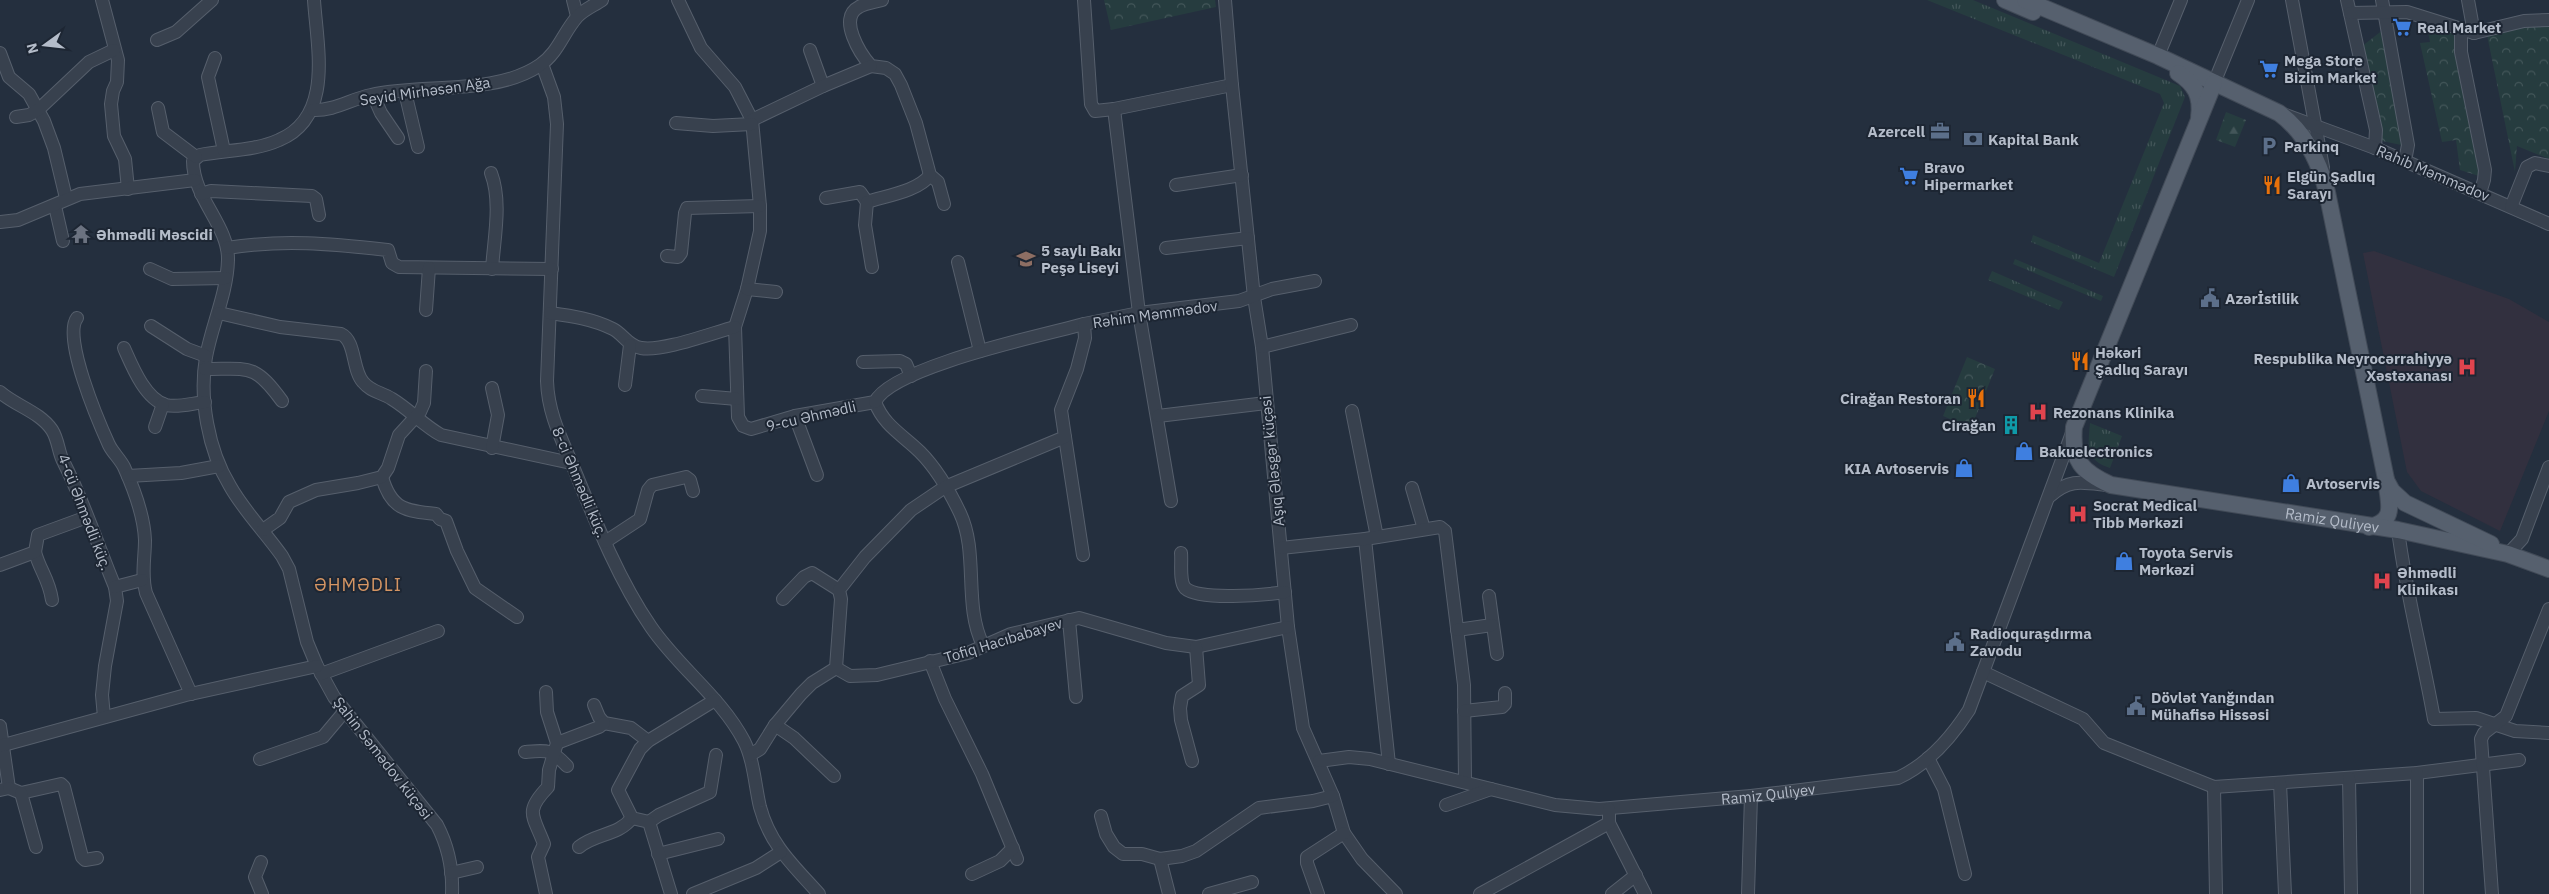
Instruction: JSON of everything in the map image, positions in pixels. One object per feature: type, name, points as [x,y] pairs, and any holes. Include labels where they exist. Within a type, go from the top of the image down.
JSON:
[{"type":"main road","points":[[2005,0],[2186,78],[2197,91],[2200,110],[2198,124]]},
{"type":"main road","points":[[2025,0],[2158,56],[2279,113],[2289,120],[2304,137],[2317,162],[2327,192],[2398,530]]},
{"type":"main road","points":[[2074,427],[2214,83]]},
{"type":"main road","name":"Ramiz Quliyev","points":[[2074,427],[2074,450],[2082,466],[2095,478],[2112,485],[2369,527],[2398,530],[2508,554],[2549,569]]},
{"type":"main road","points":[[2369,527],[2383,522],[2389,514],[2386,479]]},
{"type":"main road","points":[[2386,479],[2392,491],[2405,503],[2462,529],[2508,554]]},
{"type":"street","points":[[102,0],[118,73],[111,104],[114,136],[125,159],[128,189]]},
{"type":"street","points":[[157,40],[176,32],[212,0]]},
{"type":"street","points":[[0,222],[18,220],[54,206],[66,198],[80,194],[196,180],[193,161],[196,157],[262,146],[279,140],[300,127],[313,110],[318,63],[314,0]]},
{"type":"street","points":[[573,0],[577,16]]},
{"type":"street","name":"Seyid Mirhəsən Ağa","points":[[313,110],[332,109],[373,94],[459,87],[514,77],[542,64],[563,40],[577,16],[602,0]]},
{"type":"street","name":"9-cu Əhmədli","points":[[678,0],[700,48],[735,87],[752,122],[760,206],[758,247],[748,289],[735,327],[738,417],[743,426],[750,429],[795,416],[875,402],[885,423],[919,451],[933,466],[960,514],[966,529],[975,623],[983,645]]},
{"type":"street","points":[[871,66],[855,44],[850,25],[852,14],[858,7],[882,0]]},
{"type":"street","points":[[1084,0],[1091,104],[1095,111],[1114,109],[1232,85]]},
{"type":"street","name":"Aşıq Ələsgər küçəsi","points":[[1225,0],[1254,297],[1262,347],[1288,627],[1303,728],[1333,796],[1344,833],[1362,859],[1396,894]]},
{"type":"street","points":[[2214,83],[2248,0]]},
{"type":"street","points":[[2292,0],[2317,125],[2327,192]]},
{"type":"street","points":[[2382,0],[2408,145],[2405,161]]},
{"type":"street","points":[[2468,0],[2467,32],[2461,52],[2485,170],[2480,193]]},
{"type":"street","points":[[2158,56],[2176,2]]},
{"type":"street","points":[[2375,148],[2376,130],[2349,6],[2383,14],[2406,12],[2467,32],[2524,21],[2549,20]]},
{"type":"street","points":[[16,116],[29,115],[38,110],[89,62],[114,50]]},
{"type":"street","points":[[810,50],[823,86]]},
{"type":"street","points":[[0,53],[9,77],[25,90],[38,110],[54,148],[66,198]]},
{"type":"street","points":[[216,58],[208,77],[224,151]]},
{"type":"street","name":"8-ci Əhmədli küç.","points":[[542,64],[554,97],[557,124],[547,397],[550,413],[605,542],[651,627],[715,700],[733,724],[750,755],[767,828],[781,852],[819,894]]},
{"type":"street","points":[[676,123],[713,126],[752,122],[823,86],[871,66],[886,68],[898,79],[916,123],[930,175],[938,182],[944,204]]},
{"type":"street","points":[[406,92],[418,147]]},
{"type":"street","points":[[373,94],[381,113],[398,138]]},
{"type":"street","points":[[158,108],[163,132],[196,157]]},
{"type":"street","points":[[1114,109],[1139,313],[1171,501]]},
{"type":"street","name":"Rahib Məmmədov","points":[[2279,113],[2317,125],[2375,148],[2549,224]]},
{"type":"street","points":[[2511,207],[2527,168],[2535,163],[2549,166]]},
{"type":"street","points":[[491,173],[495,184],[496,201],[492,269]]},
{"type":"street","points":[[867,202],[916,186],[925,182],[930,175]]},
{"type":"street","points":[[1176,185],[1242,175]]},
{"type":"street","name":"Şahin Səmədov küçəsi","points":[[196,180],[227,248],[226,278],[206,363],[205,402],[220,466],[242,504],[264,530],[289,569],[307,642],[319,670],[344,712],[436,825],[443,837],[451,873],[452,894]]},
{"type":"street","points":[[201,194],[211,191],[312,196],[316,199],[319,215]]},
{"type":"street","points":[[826,198],[860,192],[867,202],[864,225],[872,267]]},
{"type":"street","points":[[54,206],[63,241]]},
{"type":"street","points":[[667,256],[678,257],[681,254],[684,213],[688,208],[760,206]]},
{"type":"street","points":[[1166,248],[1248,238]]},
{"type":"street","points":[[227,248],[259,243],[320,242],[388,250],[394,266],[552,269]]},
{"type":"street","points":[[958,262],[980,351]]},
{"type":"street","points":[[426,310],[429,268]]},
{"type":"street","points":[[150,269],[172,279],[226,278]]},
{"type":"street","name":"Rəhim Məmmədov","points":[[1082,555],[1061,410],[1077,369],[1084,338],[1084,324],[1139,313],[1230,303],[1272,290],[1315,282]]},
{"type":"street","points":[[748,289],[776,292]]},
{"type":"street","points":[[219,313],[280,327],[346,337],[361,381],[372,391],[390,397],[441,436],[571,463]]},
{"type":"street","points":[[550,313],[591,320],[616,330],[630,345],[641,348],[656,348],[735,327]]},
{"type":"street","points":[[77,318],[74,322],[74,332],[78,363],[109,445],[128,476],[139,505],[145,538],[142,580],[191,694]]},
{"type":"street","points":[[875,402],[879,393],[911,376],[980,351],[1084,324]]},
{"type":"street","points":[[1262,347],[1351,325]]},
{"type":"street","points":[[151,326],[206,363],[256,371],[269,382],[282,401]]},
{"type":"street","points":[[625,385],[630,345]]},
{"type":"street","points":[[124,348],[140,381],[163,404],[172,406],[205,402]]},
{"type":"street","points":[[863,362],[900,361],[906,364],[911,376]]},
{"type":"street","points":[[264,530],[280,518],[289,502],[316,490],[358,483],[382,476],[388,468],[399,435],[415,418],[424,403],[426,371]]},
{"type":"street","points":[[492,388],[498,415],[492,448]]},
{"type":"street","name":"4-cü Əhmədli küç.","points":[[0,392],[32,412],[52,430],[59,444],[63,462],[74,481],[115,587],[117,601],[102,695],[104,717]]},
{"type":"street","points":[[702,396],[737,399]]},
{"type":"street","points":[[1158,416],[1266,403]]},
{"type":"street","points":[[156,427],[163,404]]},
{"type":"street","points":[[1352,411],[1371,538],[1389,764]]},
{"type":"street","points":[[795,416],[817,475]]},
{"type":"street","name":"Ramiz Quliyev","points":[[1319,761],[1349,757],[1389,764],[1554,804],[1609,809],[1751,796],[1891,779],[1913,771],[1958,727],[1968,710],[2074,427]]},
{"type":"street","points":[[750,755],[760,749],[775,725],[812,683],[836,668],[840,608],[839,590],[865,557],[911,510],[945,486],[1065,437]]},
{"type":"street","points":[[128,476],[181,473],[220,466]]},
{"type":"street","points":[[2508,554],[2522,539],[2549,467]]},
{"type":"street","points":[[382,476],[394,503],[401,508],[436,514],[440,519],[446,521],[457,551],[475,588],[517,617]]},
{"type":"street","points":[[605,542],[640,519],[648,490],[652,485],[686,477],[690,480],[693,491]]},
{"type":"street","points":[[2048,497],[2060,486],[2070,483],[2112,485]]},
{"type":"street","points":[[1412,488],[1424,529]]},
{"type":"street","points":[[52,600],[49,583],[40,570],[35,552],[38,535],[87,517]]},
{"type":"street","points":[[1281,548],[1371,538],[1440,527],[1445,531],[1457,630],[1464,711],[1464,782]]},
{"type":"street","points":[[2398,530],[2402,567],[2425,665],[2434,719],[2476,718],[2515,731],[2549,732]]},
{"type":"street","points":[[0,565],[35,552]]},
{"type":"street","points":[[1181,553],[1182,581],[1185,588],[1193,592],[1238,597],[1285,592]]},
{"type":"street","points":[[783,598],[804,577],[812,573],[839,590]]},
{"type":"street","points":[[115,587],[142,580]]},
{"type":"street","points":[[1489,596],[1497,654]]},
{"type":"street","points":[[2492,894],[2481,739],[2484,732],[2506,716],[2549,609]]},
{"type":"street","name":"Tofiq Hacıbabayev","points":[[836,668],[850,676],[865,677],[968,653],[1011,634],[1079,618],[1166,643],[1196,647],[1288,627]]},
{"type":"street","points":[[1069,620],[1076,697]]},
{"type":"street","points":[[1457,630],[1492,625]]},
{"type":"street","points":[[1,746],[191,694],[319,670],[438,631]]},
{"type":"street","points":[[1192,761],[1180,708],[1182,696],[1196,688],[1200,680],[1196,647]]},
{"type":"street","points":[[930,661],[945,699],[982,774],[1015,854],[972,874]]},
{"type":"street","points":[[1983,672],[2083,719],[2104,743],[2214,787],[2417,773],[2482,763],[2519,760]]},
{"type":"street","points":[[546,692],[547,712],[556,748],[567,766]]},
{"type":"street","points":[[1464,711],[1502,707],[1505,704],[1505,693]]},
{"type":"street","points":[[632,818],[618,790],[633,759],[648,741],[715,700]]},
{"type":"street","points":[[594,705],[604,723],[631,728],[648,741]]},
{"type":"street","points":[[260,759],[323,737],[344,712]]},
{"type":"street","points":[[525,752],[556,748],[604,723]]},
{"type":"street","points":[[775,725],[794,738],[834,776]]},
{"type":"street","points":[[0,726],[1,746],[10,790],[36,847]]},
{"type":"street","points":[[546,894],[538,857],[544,844],[532,813],[534,801],[548,787],[549,770],[556,748]]},
{"type":"street","points":[[632,818],[649,822],[659,815],[710,792],[716,755]]},
{"type":"street","points":[[1928,758],[1944,789],[1965,874]]},
{"type":"street","points":[[2417,773],[2418,894]]},
{"type":"street","points":[[2349,778],[2351,894]]},
{"type":"street","points":[[2280,783],[2284,894]]},
{"type":"street","points":[[10,790],[61,784],[64,787],[82,857],[85,860],[96,858]]},
{"type":"street","points":[[2214,787],[2216,894]]},
{"type":"street","points":[[1446,805],[1491,789]]},
{"type":"street","points":[[1101,816],[1106,834],[1114,846],[1123,854],[1142,854],[1160,859],[1182,856],[1196,851],[1259,808],[1313,801],[1333,796]]},
{"type":"street","points":[[1748,894],[1751,796]]},
{"type":"street","points":[[1609,809],[1609,823],[1645,894]]},
{"type":"street","points":[[580,846],[585,842],[621,829],[632,818]]},
{"type":"street","points":[[649,822],[671,894]]},
{"type":"street","points":[[1480,894],[1609,823]]},
{"type":"street","points":[[1318,894],[1307,863],[1307,857],[1344,833]]},
{"type":"street","points":[[658,854],[718,839]]},
{"type":"street","points":[[693,894],[756,868],[781,852]]},
{"type":"street","points":[[1160,859],[1169,894]]},
{"type":"street","points":[[262,862],[255,877],[262,894]]},
{"type":"street","points":[[451,873],[477,867]]},
{"type":"street","points":[[1612,894],[1636,875]]},
{"type":"street","points":[[1209,894],[1252,882]]},
{"type":"shaded area","name":"Respublika Neyrocərrahiyyə Xəstəxanası","points":[[2374,251],[2509,299],[2549,322],[2549,411],[2500,531],[2421,491],[2407,472],[2363,253]]},
{"type":"green space","points":[[1104,0],[1215,0],[1216,7],[1111,30]]},
{"type":"green space","points":[[1927,0],[1973,0],[2180,86],[2185,97],[2114,277],[2031,242],[2033,235],[2099,263],[2164,103],[2160,94]]},
{"type":"green space","points":[[2549,25],[2549,159],[2517,146],[2515,172],[2487,35],[2526,27]]},
{"type":"green space","points":[[2427,27],[2453,30],[2480,172],[2479,176],[2460,170],[2456,140],[2442,142],[2420,43],[2430,42]]},
{"type":"green space","points":[[2384,29],[2406,146],[2382,141],[2361,47]]},
{"type":"green space","points":[[2226,112],[2246,120],[2235,147],[2216,140]]},
{"type":"green space","points":[[2015,259],[2103,296],[2101,301],[2013,264]]},
{"type":"green space","points":[[1992,271],[2063,302],[2059,310],[1988,280]]},
{"type":"green space","points":[[1967,357],[1995,369],[1971,428],[1943,416]]},
{"type":"green space","points":[[2090,423],[2122,436],[2110,468],[2096,461],[2092,456],[2089,445]]},
{"type":"place","name":"Real Market","points":[[2402,27]]},
{"type":"place","name":"Mega Store Bizim Market","points":[[2269,69]]},
{"type":"place","name":"Azercell","points":[[1940,131]]},
{"type":"place","name":"Kapital Bank","points":[[1973,139]]},
{"type":"place","name":"Parkinq","points":[[2269,146]]},
{"type":"place","name":"Bravo Hipermarket","points":[[1909,176]]},
{"type":"place","name":"Elgün Şadlıq Sarayı","points":[[2272,185]]},
{"type":"place","name":"Әhmәdli Mәscidi","points":[[81,234]]},
{"type":"place","name":"5 saylı Bakı Peşə Liseyi","points":[[1026,259]]},
{"type":"place","name":"Azərİstilik","points":[[2210,298]]},
{"type":"place","name":"Həkəri Şadlıq Sarayı","points":[[2080,361]]},
{"type":"place","name":"Respublika Neyrocərrahiyyə Xəstəxanası","points":[[2467,367]]},
{"type":"place","name":"Cirağan Restoran","points":[[1976,398]]},
{"type":"place","name":"Rezonans Klinika","points":[[2038,412]]},
{"type":"place","name":"Cirağan","points":[[2011,425]]},
{"type":"place","name":"Bakuelectronics","points":[[2024,451]]},
{"type":"place","name":"KIA Avtoservis","points":[[1964,468]]},
{"type":"place","name":"Avtoservis","points":[[2291,483]]},
{"type":"place","name":"Socrat Medical Tibb Mərkəzi","points":[[2078,514]]},
{"type":"place","name":"Toyota Servis Mərkəzi","points":[[2124,561]]},
{"type":"place","name":"Əhmədli Klinikası","points":[[2382,581]]},
{"type":"place","name":"Radioquraşdırma Zavodu","points":[[1955,642]]},
{"type":"place","name":"Dövlət Yanğından Mühafisə Hissəsi","points":[[2136,706]]},
{"type":"district","name":"ƏHMƏDLI","points":[[358,584]]}]
